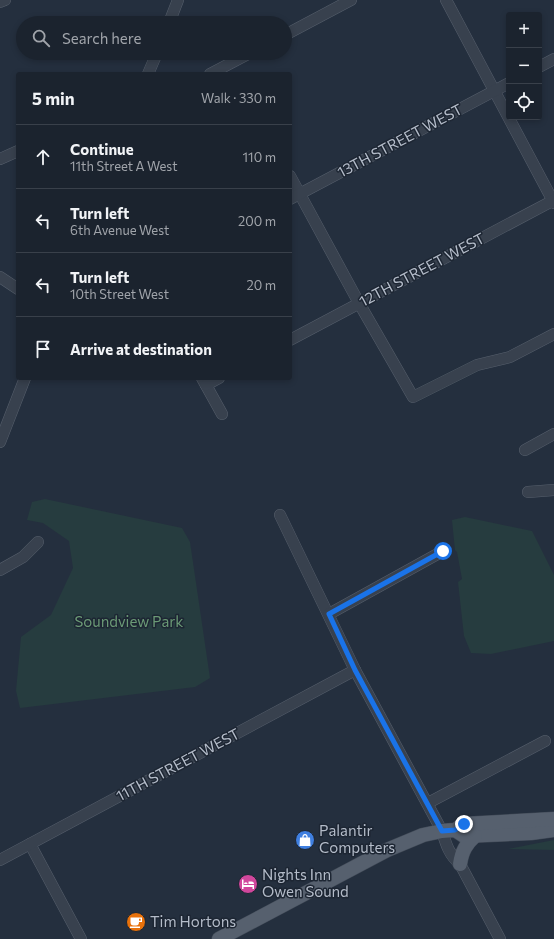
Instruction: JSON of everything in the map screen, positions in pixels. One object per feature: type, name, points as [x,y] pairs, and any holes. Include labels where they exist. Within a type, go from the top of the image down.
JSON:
[{"type":"main road","points":[[218,939],[387,850],[423,835],[449,831],[464,824],[554,819]]},
{"type":"main road","points":[[449,831],[464,836],[475,836],[554,830]]},
{"type":"main road","points":[[460,864],[464,847],[475,836]]},
{"type":"street","points":[[0,2],[5,0]]},
{"type":"street","points":[[171,16],[178,0]]},
{"type":"street","points":[[292,31],[351,0]]},
{"type":"street","points":[[446,0],[554,201]]},
{"type":"street","points":[[542,65],[554,59]]},
{"type":"street","points":[[149,72],[154,60]]},
{"type":"street","points":[[214,72],[237,60]]},
{"type":"street","name":"13TH STREET WEST","points":[[292,198],[507,84]]},
{"type":"street","points":[[0,160],[16,152]]},
{"type":"street","points":[[292,179],[359,303],[413,397],[477,365],[510,357],[554,334]]},
{"type":"street","name":"12TH STREET WEST","points":[[292,339],[554,201]]},
{"type":"street","points":[[0,278],[16,289]]},
{"type":"street","points":[[0,442],[24,380]]},
{"type":"street","points":[[204,382],[222,414]]},
{"type":"street","points":[[525,450],[554,434]]},
{"type":"street","points":[[528,492],[554,490]]},
{"type":"street","points":[[280,515],[355,670],[428,803],[449,831],[448,850],[453,858],[460,864],[500,939]]},
{"type":"street","points":[[0,570],[22,558],[38,542]]},
{"type":"street","points":[[329,614],[443,551]]},
{"type":"street","name":"11TH STREET WEST","points":[[0,860],[355,670]]},
{"type":"street","points":[[428,803],[545,741]]},
{"type":"street","points":[[30,844],[81,939]]},
{"type":"green space","name":"Soundview Park","points":[[45,499],[182,528],[190,542],[210,678],[195,687],[20,708],[16,691],[21,637],[51,615],[73,568],[69,541],[43,523],[27,520],[32,502]]},
{"type":"green space","points":[[465,517],[532,531],[554,575],[554,641],[491,654],[471,653],[464,636],[458,582],[462,579],[457,552],[455,550],[452,520]]},
{"type":"green space","points":[[554,840],[554,850],[508,849]]},
{"type":"place","name":"Palantir Computers","points":[[305,840]]},
{"type":"place","name":"Nights Inn Owen Sound","points":[[248,884]]},
{"type":"place","name":"Tim Hortons","points":[[136,922]]},
{"type":"route","points":[[443,551],[329,614],[355,670],[442,831],[455,830],[464,824]]}]
